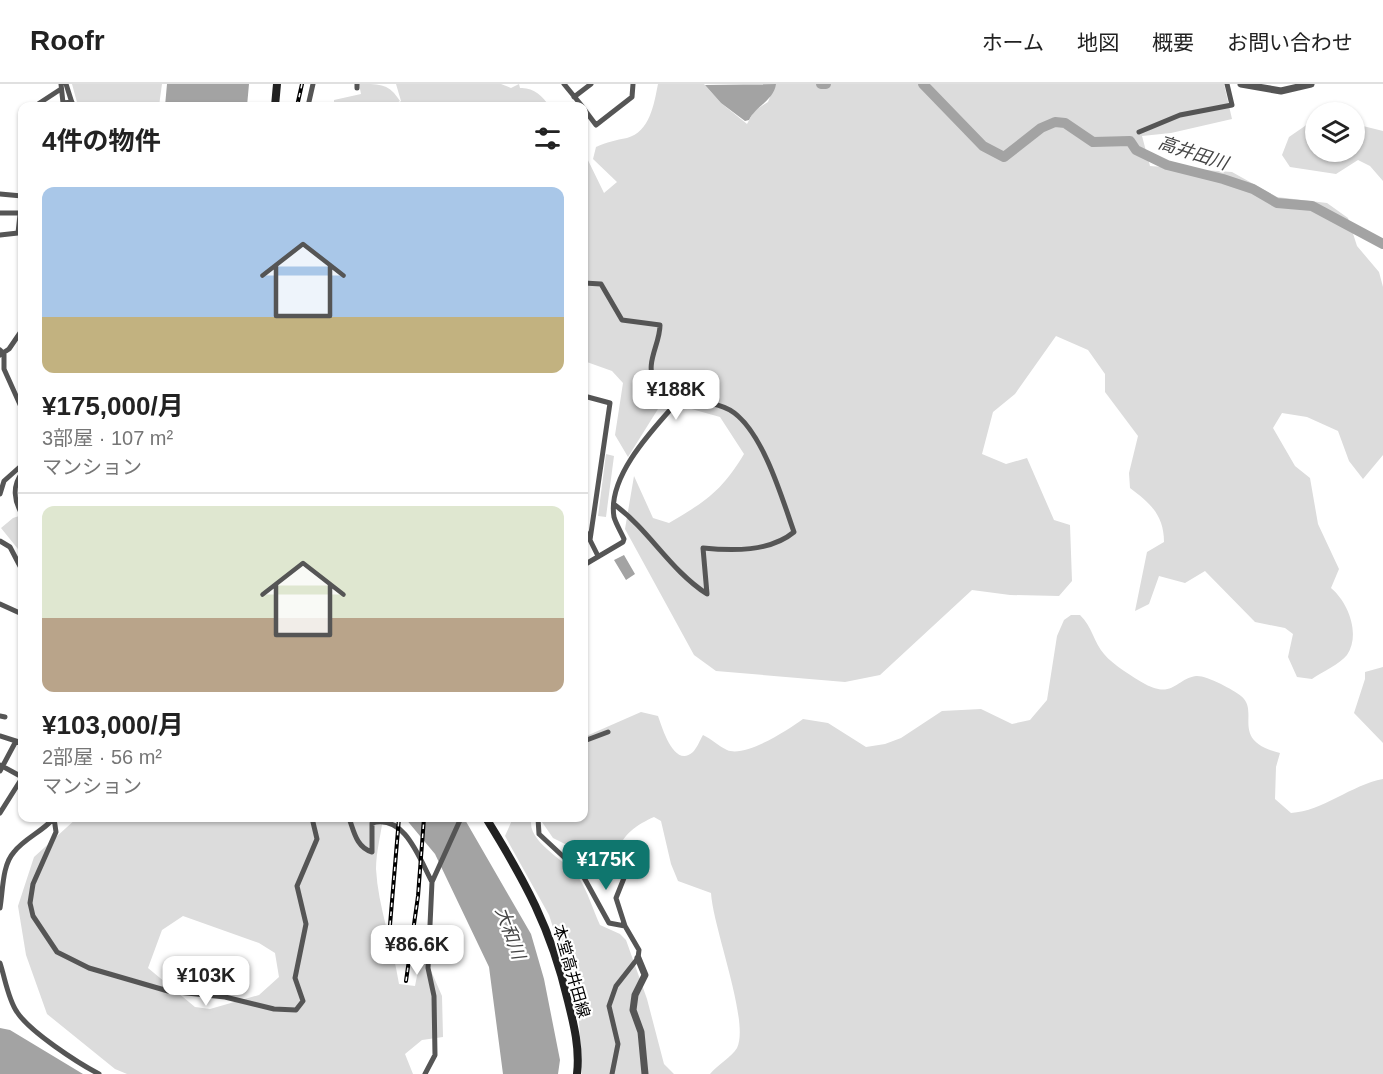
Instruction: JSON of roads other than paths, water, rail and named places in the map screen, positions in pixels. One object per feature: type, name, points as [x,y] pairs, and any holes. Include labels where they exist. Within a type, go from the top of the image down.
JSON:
[{"type":"main road","points":[[275,102],[277,84]]},
{"type":"main road","name":"本堂高井田線","points":[[488,822],[534,899],[552,941],[576,1035],[577,1074]]},
{"type":"street","points":[[66,84],[72,102]]},
{"type":"street","points":[[309,102],[313,84]]},
{"type":"street","points":[[564,84],[578,102]]},
{"type":"street","points":[[574,97],[591,84]]},
{"type":"street","points":[[588,115],[596,125],[632,98],[633,84]]},
{"type":"street","points":[[1138,132],[1180,115],[1232,105],[1227,84]]},
{"type":"street","points":[[1241,84],[1281,91],[1311,84]]},
{"type":"street","points":[[40,102],[61,87],[63,102]]},
{"type":"street","points":[[0,194],[18,196]]},
{"type":"street","points":[[0,213],[18,213]]},
{"type":"street","points":[[0,235],[18,233]]},
{"type":"street","points":[[588,283],[601,284],[622,320],[660,326],[651,359],[654,381],[660,390],[679,400],[709,400],[739,416],[760,448],[774,477],[794,532],[768,543],[736,551],[703,548],[707,594],[675,569],[635,520],[615,505]]},
{"type":"street","points":[[18,334],[1,353],[4,369],[18,400]]},
{"type":"street","points":[[588,397],[610,403],[590,540]]},
{"type":"street","points":[[588,562],[624,539],[614,517],[617,487],[628,462],[679,400]]},
{"type":"street","points":[[0,494],[4,481],[18,469]]},
{"type":"street","points":[[18,483],[15,490],[18,507]]},
{"type":"street","points":[[588,536],[598,556]]},
{"type":"street","points":[[0,542],[10,547],[18,562]]},
{"type":"street","points":[[0,604],[18,612]]},
{"type":"street","points":[[588,740],[608,732]]},
{"type":"street","points":[[0,736],[16,741],[1,767],[18,775]]},
{"type":"street","points":[[1,809],[18,783]]},
{"type":"street","points":[[0,908],[6,866],[12,853],[43,831],[51,822]]},
{"type":"street","points":[[55,822],[56,832],[33,884],[30,903],[33,916],[57,952],[88,968],[168,991],[225,997],[274,1009],[297,1010],[303,1001],[295,978],[306,924],[297,886],[317,839],[313,822]]},
{"type":"street","points":[[350,822],[362,848],[372,852],[372,824],[383,822]]},
{"type":"street","points":[[390,822],[400,828],[433,879]]},
{"type":"street","points":[[425,1074],[435,1055],[434,996],[428,968],[433,879],[459,822]]},
{"type":"street","points":[[538,822],[539,834],[582,874],[609,924],[625,926]]},
{"type":"street","points":[[621,851],[624,878],[616,898],[625,926],[639,950],[638,958],[645,975],[635,995],[633,1010],[641,1032],[645,1074]]},
{"type":"street","points":[[612,1074],[618,1044],[609,1006],[616,986],[638,958]]},
{"type":"street","points":[[0,963],[16,1011],[25,1021],[80,1064],[99,1074]]},
{"type":"water","points":[[167,84],[249,84],[247,102],[165,102]]},
{"type":"water","points":[[776,84],[775,90],[768,99],[749,120],[745,121],[721,103],[705,85]]},
{"type":"water","points":[[624,555],[635,574],[626,580],[614,560]]},
{"type":"water","name":"大和川","points":[[408,822],[466,822],[531,934],[544,979],[560,1060],[558,1074],[503,1074],[489,967],[435,854]]},
{"type":"water","points":[[0,1028],[10,1030],[83,1074],[0,1074]]},
{"type":"waterway","name":"高井田川","points":[[821,84],[826,84]]},
{"type":"waterway","name":"高井田川","points":[[923,84],[983,146],[1004,157],[1041,128],[1055,122],[1065,123],[1093,142],[1130,141],[1136,150],[1167,165],[1253,189],[1277,203],[1312,206],[1383,244]]},
{"type":"railway","points":[[298,102],[302,84]]},
{"type":"railway","points":[[390,925],[399,822]]},
{"type":"railway","points":[[406,981],[418,896],[424,822]]}]
